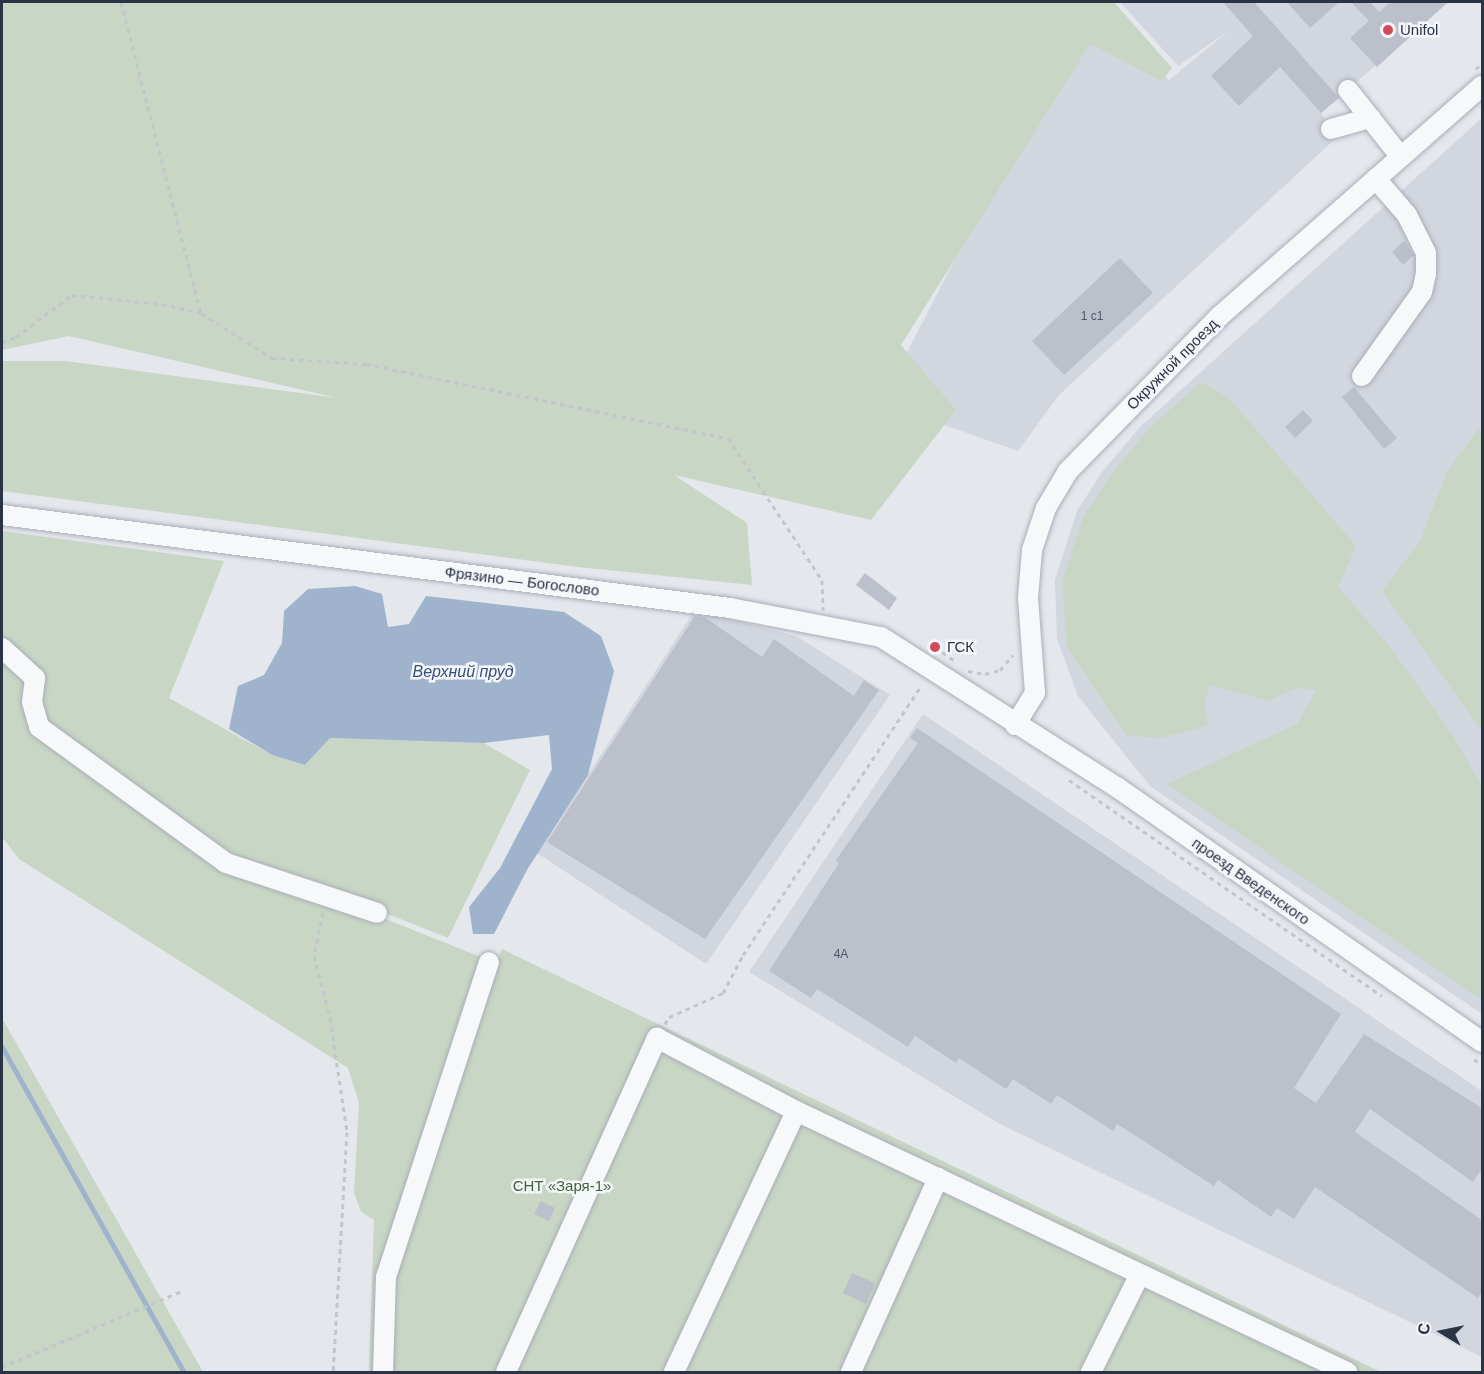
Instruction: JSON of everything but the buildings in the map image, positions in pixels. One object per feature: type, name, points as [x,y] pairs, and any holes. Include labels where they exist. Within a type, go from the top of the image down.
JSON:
[{"type":"street","name":"Окружной проезд","points":[[1015,725],[1035,693],[1028,598],[1032,550],[1046,508],[1068,471],[1220,316],[1482,86]]},
{"type":"street","points":[[1348,90],[1401,157]]},
{"type":"street","points":[[1331,129],[1370,118]]},
{"type":"street","points":[[1362,376],[1422,292],[1426,273],[1426,254],[1407,215],[1376,179]]},
{"type":"street","name":"Фрязино — Богослово","points":[[2,515],[730,608],[823,623],[881,637],[1015,725]]},
{"type":"street","points":[[2,648],[35,678],[32,702],[39,727],[226,863],[377,913]]},
{"type":"street","name":"проезд Введенского","points":[[1015,725],[1118,788],[1482,1042]]},
{"type":"street","points":[[383,1372],[386,1277],[489,962]]},
{"type":"street","points":[[506,1372],[657,1038],[795,1111],[1343,1372]]},
{"type":"street","points":[[674,1372],[795,1111]]},
{"type":"street","points":[[852,1372],[938,1178]]},
{"type":"street","points":[[1091,1372],[1139,1276]]},
{"type":"path","points":[[121,2],[201,313]]},
{"type":"path","points":[[2,342],[16,337],[72,295],[162,304],[201,313],[272,358],[366,364],[728,438],[822,580],[823,623]]},
{"type":"path","points":[[657,1038],[669,1017],[723,993],[743,955],[932,670]]},
{"type":"path","points":[[1059,773],[1391,1002]]},
{"type":"path","points":[[326,895],[314,956],[330,1018],[347,1132],[333,1372]]},
{"type":"path","points":[[1464,1052],[1482,1065]]},
{"type":"path","points":[[2,1367],[182,1291]]},
{"type":"shaded area","points":[[1087,2],[1169,80],[1231,29],[1178,66],[1120,2],[1448,2],[1321,113],[1336,138],[1059,395],[1018,451],[933,421],[898,370]]},
{"type":"shaded area","points":[[1482,118],[1482,1014],[1150,786],[1078,696],[1057,639],[1055,580],[1077,511],[1102,472],[1141,426]]},
{"type":"shaded area","points":[[695,610],[796,636],[890,695],[706,964],[537,853]]},
{"type":"shaded area","points":[[923,714],[1482,1091],[1482,1357],[1000,1124],[749,972]]},
{"type":"green space","points":[[2,2],[1114,2],[1172,68],[1162,81],[1090,44],[901,345],[956,410],[871,520],[674,475],[747,523],[752,585],[578,567],[2,491],[2,361],[66,361],[337,398],[69,336],[2,350]]},
{"type":"green space","points":[[1201,382],[1229,398],[1356,546],[1338,587],[1391,648],[1452,734],[1482,786],[1482,1000],[1167,784],[1297,724],[1316,691],[1299,687],[1268,701],[1211,685],[1204,703],[1208,726],[1160,738],[1126,735],[1067,647],[1062,581],[1083,518],[1111,475],[1149,428]]},
{"type":"green space","points":[[1478,429],[1482,434],[1482,731],[1382,591],[1420,541],[1447,472]]},
{"type":"green space","name":"СНТ «Заря-1»","points":[[2,531],[224,561],[169,698],[272,755],[305,765],[330,738],[484,743],[530,770],[448,938],[383,912],[383,918],[496,963],[502,949],[1381,1372],[369,1372],[374,1220],[361,1212],[354,1192],[359,1103],[348,1068],[19,859],[2,837]]},
{"type":"green space","points":[[2,1018],[203,1372],[2,1372]]},
{"type":"water","name":"Верхний пруд","points":[[355,586],[382,594],[388,627],[409,624],[426,596],[564,612],[601,636],[614,671],[588,775],[527,870],[494,934],[473,934],[469,907],[500,868],[552,769],[549,735],[484,743],[330,738],[305,765],[272,755],[229,729],[238,686],[264,675],[282,643],[284,611],[308,589]]},
{"type":"waterway","points":[[2,1047],[184,1372]]},
{"type":"place","name":"Unifol","points":[[1388,30]]},
{"type":"place","name":"ГСК","points":[[935,647]]}]
